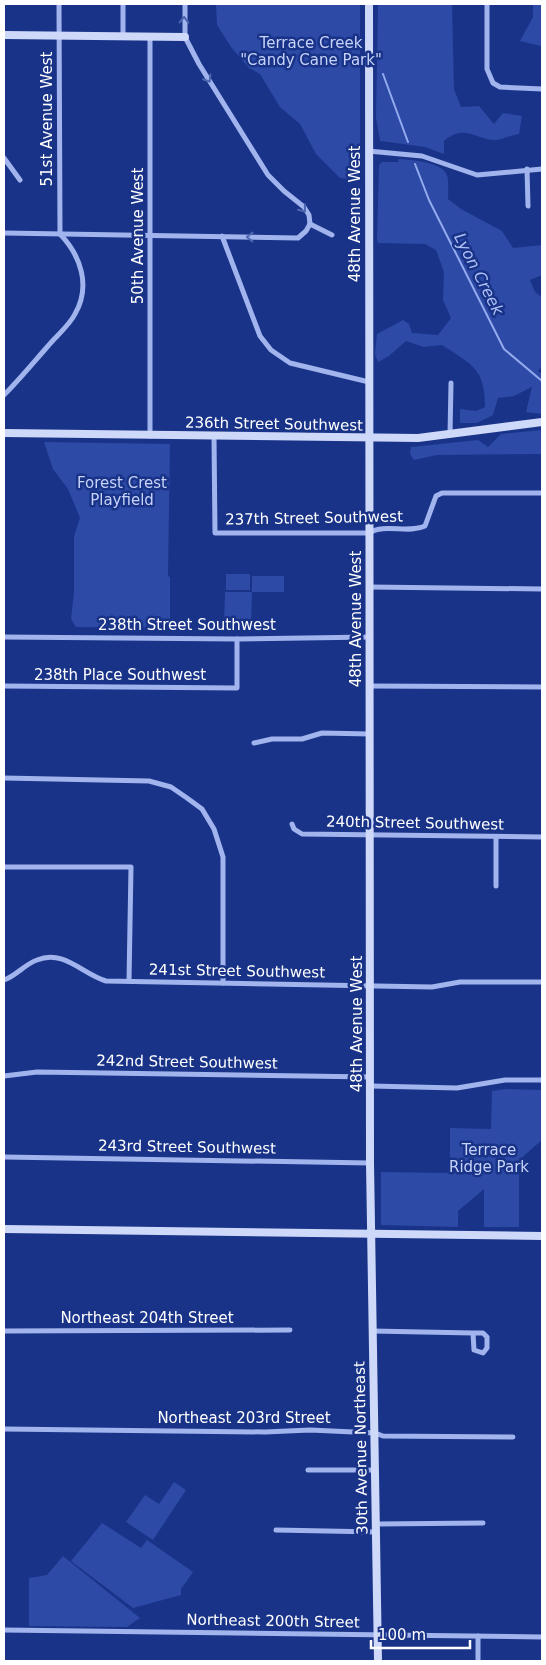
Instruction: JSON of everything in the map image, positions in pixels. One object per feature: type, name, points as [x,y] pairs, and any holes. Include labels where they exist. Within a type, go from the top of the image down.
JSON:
[{"type":"main road","name":"48th Avenue West","points":[[369,4],[371,1234]]},
{"type":"main road","points":[[4,35],[184,37]]},
{"type":"main road","name":"236th Street Southwest","points":[[4,433],[214,438],[369,438],[450,436],[542,422]]},
{"type":"main road","points":[[4,1229],[542,1236]]},
{"type":"main road","name":"30th Avenue Northeast","points":[[371,1234],[378,1661]]},
{"type":"street","name":"51st Avenue West","points":[[59,4],[60,234]]},
{"type":"street","points":[[123,4],[123,36]]},
{"type":"street","points":[[4,233],[298,238],[306,232],[310,224],[309,215],[304,206],[284,192],[268,174],[184,37],[185,4]]},
{"type":"street","points":[[487,4],[487,68],[493,83],[500,87],[542,89]]},
{"type":"street","name":"50th Avenue West","points":[[150,36],[150,436]]},
{"type":"street","points":[[368,151],[422,156],[477,174],[542,169]]},
{"type":"street","points":[[4,158],[20,180]]},
{"type":"street","points":[[528,169],[528,206]]},
{"type":"street","points":[[310,224],[332,235]]},
{"type":"street","points":[[4,395],[75,316],[82,300],[84,286],[78,260],[72,246],[60,234]]},
{"type":"street","points":[[222,236],[260,336],[271,350],[290,363],[370,382]]},
{"type":"street","points":[[450,383],[450,436]]},
{"type":"street","name":"237th Street Southwest","points":[[214,438],[215,533],[369,533],[376,528],[418,529],[425,526],[436,496],[442,493],[542,494]]},
{"type":"street","points":[[370,587],[542,590]]},
{"type":"street","name":"238th Street Southwest","points":[[4,637],[237,639],[370,637]]},
{"type":"street","name":"238th Place Southwest","points":[[4,686],[237,688],[237,639]]},
{"type":"street","points":[[370,686],[542,688]]},
{"type":"street","points":[[254,743],[272,739],[302,739],[322,733],[370,734]]},
{"type":"street","points":[[4,778],[148,781],[171,787],[202,809],[214,828],[223,857],[223,983]]},
{"type":"street","name":"240th Street Southwest","points":[[292,824],[294,829],[302,834],[412,834],[427,837],[496,838],[542,837]]},
{"type":"street","points":[[496,838],[496,886]]},
{"type":"street","points":[[4,867],[131,867],[129,981]]},
{"type":"street","name":"241st Street Southwest","points":[[4,980],[26,964],[50,957],[67,960],[94,977],[106,981],[432,987],[460,982],[542,982]]},
{"type":"street","name":"242nd Street Southwest","points":[[4,1076],[37,1072],[370,1078]]},
{"type":"street","points":[[371,1086],[458,1088],[505,1080],[542,1080]]},
{"type":"street","name":"243rd Street Southwest","points":[[4,1157],[370,1163]]},
{"type":"street","name":"Northeast 204th Street","points":[[4,1331],[290,1330]]},
{"type":"street","points":[[372,1331],[473,1333]]},
{"type":"street","name":"Northeast 203rd Street","points":[[4,1428],[264,1432],[310,1430],[374,1433],[383,1436],[513,1438]]},
{"type":"street","points":[[308,1470],[376,1470]]},
{"type":"street","points":[[276,1530],[483,1523]]},
{"type":"street","name":"Northeast 200th Street","points":[[4,1630],[542,1637]]},
{"type":"street","points":[[478,1636],[478,1661]]},
{"type":"green space","name":"Terrace Creek \"Candy Cane Park\"","points":[[216,4],[360,4],[360,180],[340,178],[316,154],[300,124],[280,107],[260,74],[249,68],[231,47],[217,25]]},
{"type":"green space","name":"Terrace Creek \"Candy Cane Park\"","points":[[378,4],[452,4],[454,89],[461,107],[479,106],[494,124],[503,113],[522,116],[519,134],[496,140],[458,133],[444,141],[444,154],[425,147],[380,141],[376,118]]},
{"type":"green space","points":[[533,4],[542,4],[541,46],[520,41],[533,17]]},
{"type":"green space","points":[[399,159],[426,162],[439,167],[447,175],[448,199],[461,209],[502,231],[513,248],[542,245],[542,275],[530,280],[535,292],[542,297],[542,366],[538,371],[542,374],[542,414],[526,412],[532,387],[514,396],[498,398],[493,415],[477,423],[460,423],[460,409],[476,411],[485,407],[482,384],[475,369],[469,363],[442,345],[424,347],[406,341],[389,356],[378,362],[375,354],[377,334],[403,320],[409,324],[412,333],[438,335],[451,318],[443,300],[444,272],[436,250],[425,244],[378,243],[379,165],[382,162],[398,162]]},
{"type":"green space","points":[[542,430],[542,454],[437,455],[414,460],[410,454],[411,447],[478,440],[488,447],[501,434]]},
{"type":"green space","name":"Forest Crest Playfield","points":[[44,442],[170,444],[168,576],[170,577],[170,628],[76,627],[71,619],[74,593],[74,536],[80,518],[68,489],[53,469]]},
{"type":"green space","points":[[226,574],[250,574],[250,590],[226,590]]},
{"type":"green space","points":[[252,576],[284,576],[284,592],[252,592]]},
{"type":"green space","points":[[225,592],[252,592],[251,626],[224,625]]},
{"type":"green space","name":"Terrace Ridge Park","points":[[505,1089],[542,1090],[542,1140],[519,1160],[519,1227],[484,1227],[484,1189],[458,1211],[458,1227],[381,1225],[381,1172],[450,1173],[450,1128],[491,1129],[492,1091]]},
{"type":"green space","points":[[174,1482],[186,1490],[153,1540],[126,1522],[145,1495],[159,1504]]},
{"type":"green space","points":[[102,1523],[141,1548],[147,1540],[193,1572],[181,1589],[181,1595],[133,1608],[71,1561]]},
{"type":"green space","points":[[63,1556],[140,1618],[127,1627],[29,1626],[29,1578],[47,1575]]},
{"type":"waterway","name":"Lyon Creek","points":[[383,74],[408,142]]},
{"type":"waterway","name":"Lyon Creek","points":[[415,164],[429,200],[504,349],[542,381]]}]
